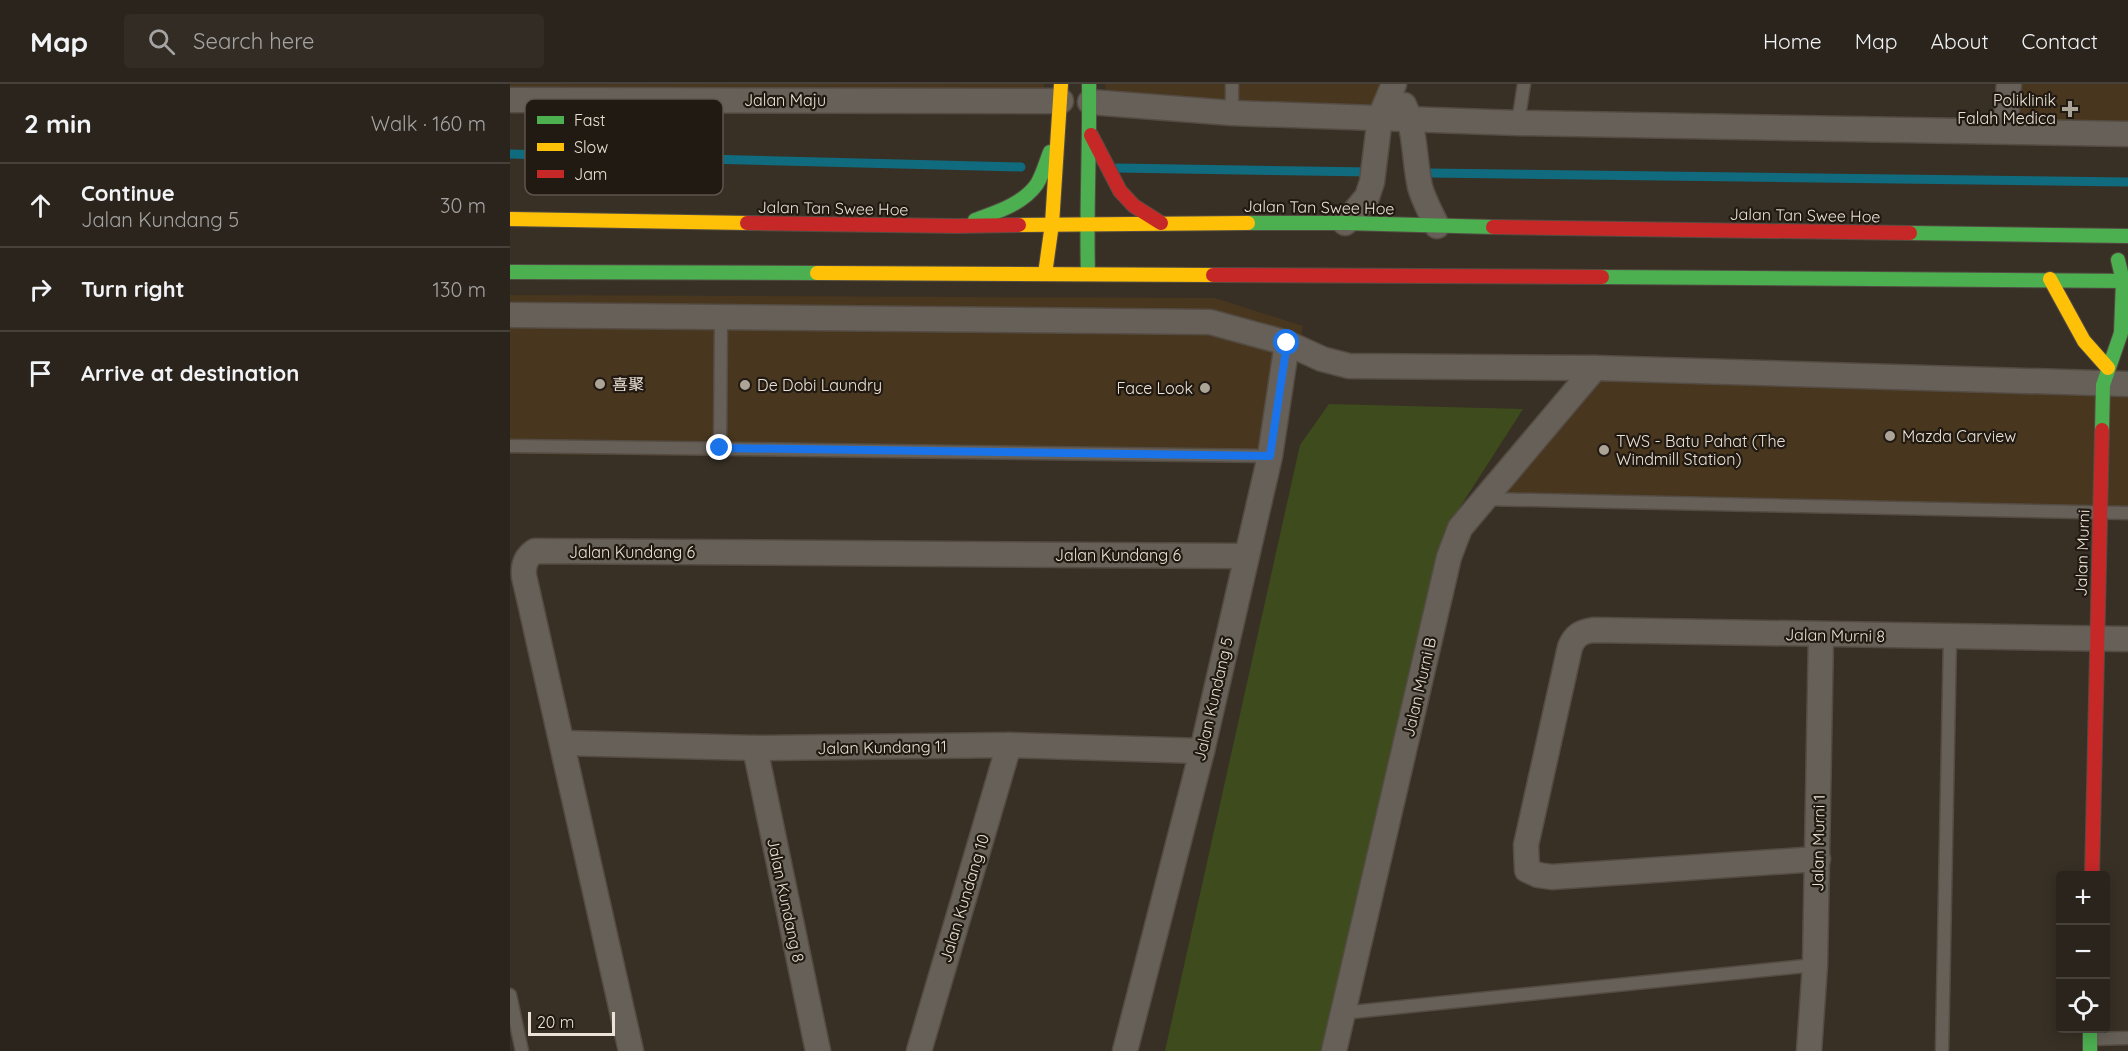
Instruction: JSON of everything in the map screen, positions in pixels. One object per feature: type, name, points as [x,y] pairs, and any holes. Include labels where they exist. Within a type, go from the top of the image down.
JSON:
[{"type":"main road","points":[[1045,274],[1052,224],[1061,92]]},
{"type":"main road","points":[[1088,274],[1086,223],[1090,134],[1089,93]]},
{"type":"main road","points":[[1090,134],[1120,191],[1134,206],[1161,223]]},
{"type":"main road","points":[[956,226],[1003,209],[1024,197],[1037,184],[1056,140]]},
{"type":"main road","name":"Jalan Tan Swee Hoe","points":[[510,219],[956,226],[1086,223],[1345,223],[2128,236]]},
{"type":"main road","name":"Jalan Murni","points":[[2092,871],[2096,638],[2105,376],[2121,333],[2126,281],[2113,236]]},
{"type":"main road","points":[[510,272],[2126,281]]},
{"type":"main road","points":[[2050,279],[2105,376]]},
{"type":"street","points":[[1345,223],[1367,197],[1372,182],[1380,117],[1394,84]]},
{"type":"street","points":[[1394,84],[1411,119],[1420,186],[1437,226]]},
{"type":"street","points":[[2005,131],[2009,84]]},
{"type":"street","name":"Jalan Maju","points":[[523,95],[1061,92]]},
{"type":"street","points":[[1089,93],[1232,113],[1518,123],[2128,134]]},
{"type":"street","points":[[510,315],[1210,321],[1287,343],[1322,359],[1349,366],[2105,376],[2128,384]]},
{"type":"street","name":"Jalan Kundang 5","points":[[1125,1051],[1202,751],[1270,456],[1287,343]]},
{"type":"street","name":"Jalan Murni B","points":[[1334,1051],[1449,557],[1460,528],[1595,368]]},
{"type":"street","name":"Jalan Kundang 6","points":[[631,1051],[524,576],[526,560],[535,551],[1246,556]]},
{"type":"street","name":"Jalan Murni 8","points":[[1818,859],[1552,877],[1538,875],[1527,870],[1526,845],[1570,647],[1576,636],[1593,630],[2128,639]]},
{"type":"street","name":"Jalan Murni 1","points":[[1809,1051],[1815,965],[1821,635]]},
{"type":"street","name":"Jalan Kundang 11","points":[[562,743],[755,748],[1009,746],[1202,751]]},
{"type":"street","name":"Jalan Kundang 10","points":[[919,1051],[1009,746]]},
{"type":"street","name":"Jalan Kundang 8","points":[[755,748],[818,1051]]},
{"type":"lane","points":[[1232,113],[1233,84]]},
{"type":"lane","points":[[1518,123],[1524,84]]},
{"type":"lane","points":[[720,448],[721,317]]},
{"type":"lane","points":[[510,446],[1270,456]]},
{"type":"lane","points":[[1483,499],[2128,513]]},
{"type":"lane","points":[[1942,1051],[1950,637]]},
{"type":"lane","points":[[1342,1013],[1815,965]]},
{"type":"lane","points":[[510,995],[522,1051]]},
{"type":"lane","points":[[2090,1039],[2128,1038]]},
{"type":"shaded area","points":[[510,84],[1044,84],[1044,110],[723,110],[723,99],[525,99],[525,110],[510,110]]},
{"type":"shaded area","points":[[1105,84],[1405,84],[1406,130],[1108,114]]},
{"type":"shaded area","points":[[1999,84],[2128,84],[2128,144],[1995,140]]},
{"type":"shaded area","points":[[510,295],[1215,298],[1303,326],[1278,462],[510,454]]},
{"type":"shaded area","points":[[1590,358],[2128,372],[2128,519],[1489,506]]},
{"type":"green space","points":[[1329,404],[1523,409],[1444,532],[1322,1051],[1165,1051],[1300,445]]},
{"type":"waterway","points":[[510,154],[525,154]]},
{"type":"waterway","points":[[723,159],[1021,167]]},
{"type":"waterway","points":[[1117,168],[1372,172]]},
{"type":"waterway","points":[[1430,173],[2128,182]]},
{"type":"traffic: fast","points":[[1088,274],[1089,84]]},
{"type":"traffic: fast","points":[[975,220],[1009,206],[1031,191],[1039,180],[1050,152]]},
{"type":"traffic: fast","points":[[1248,223],[1493,227]]},
{"type":"traffic: fast","points":[[1910,233],[2128,236]]},
{"type":"traffic: fast","points":[[2102,430],[2103,385],[2121,333],[2123,281],[2118,260]]},
{"type":"traffic: fast","points":[[510,272],[817,273]]},
{"type":"traffic: fast","points":[[1602,277],[2128,281]]},
{"type":"traffic: fast","points":[[2090,1033],[2090,1051]]},
{"type":"traffic: slow","points":[[1045,274],[1052,224],[1061,84]]},
{"type":"traffic: slow","points":[[510,219],[747,223]]},
{"type":"traffic: slow","points":[[1019,225],[1248,223]]},
{"type":"traffic: slow","points":[[817,273],[1213,275]]},
{"type":"traffic: slow","points":[[2050,279],[2084,341],[2108,368]]},
{"type":"traffic: jam","points":[[1091,135],[1120,191],[1134,206],[1161,223]]},
{"type":"traffic: jam","points":[[747,223],[1019,225]]},
{"type":"traffic: jam","points":[[1493,227],[1910,233]]},
{"type":"traffic: jam","points":[[1213,275],[1602,277]]},
{"type":"traffic: jam","points":[[2092,871],[2102,430]]},
{"type":"place","name":"Poliklinik Falah Medica","points":[[2070,109]]},
{"type":"place","name":"喜聚","points":[[600,384]]},
{"type":"place","name":"De Dobi Laundry","points":[[745,385]]},
{"type":"place","name":"Face Look","points":[[1205,388]]},
{"type":"place","name":"Mazda Carview","points":[[1890,436]]},
{"type":"place","name":"TWS - Batu Pahat (The Windmill Station)","points":[[1604,450]]},
{"type":"route","points":[[720,448],[1270,456],[1287,343]]}]
